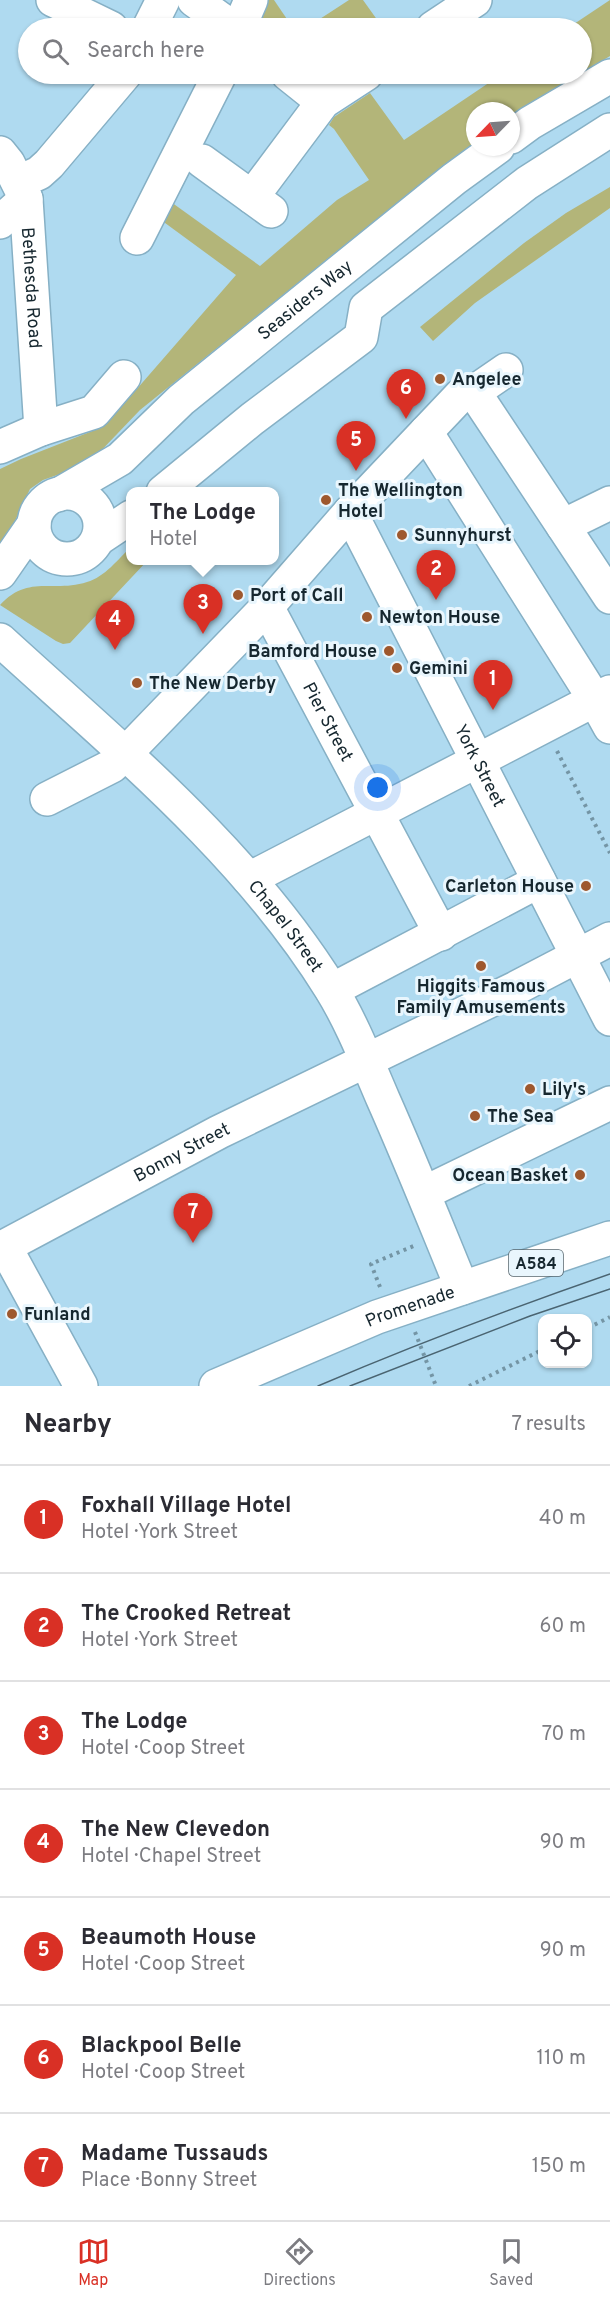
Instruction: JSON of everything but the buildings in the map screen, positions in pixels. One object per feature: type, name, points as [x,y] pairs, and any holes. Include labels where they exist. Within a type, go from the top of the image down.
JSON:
[{"type":"street","points":[[53,0],[90,18]]},
{"type":"street","points":[[154,18],[163,0]]},
{"type":"street","points":[[194,0],[219,18]]},
{"type":"street","points":[[243,18],[251,0]]},
{"type":"street","points":[[448,18],[475,0]]},
{"type":"street","points":[[520,130],[610,76]]},
{"type":"street","points":[[0,222],[22,190],[49,164],[117,84]]},
{"type":"street","points":[[137,238],[214,84]]},
{"type":"street","points":[[300,84],[323,102]]},
{"type":"street","points":[[202,161],[261,204],[323,102],[351,84]]},
{"type":"street","points":[[169,487],[252,419],[361,337],[366,308],[527,183],[610,130]]},
{"type":"street","name":"Bethesda Road","points":[[0,153],[22,190],[41,429]]},
{"type":"street","name":"Seasiders Way","points":[[1,572],[34,524],[41,506],[120,459],[181,400],[486,156]]},
{"type":"street","points":[[46,799],[112,766],[125,754],[267,607],[350,512],[461,395],[474,392],[506,370]]},
{"type":"street","points":[[0,447],[41,429],[94,412],[124,377]]},
{"type":"street","points":[[474,392],[610,597]]},
{"type":"street","points":[[249,879],[544,726],[605,706],[426,432]]},
{"type":"street","name":"Seasiders Way","points":[[1,572],[54,557],[64,560],[75,559],[92,548],[120,459]]},
{"type":"street","points":[[58,495],[67,493],[85,499],[98,526],[126,518]]},
{"type":"street","points":[[563,526],[610,502]]},
{"type":"street","name":"York Street","points":[[350,512],[610,1019]]},
{"type":"street","points":[[34,524],[39,544],[45,552],[54,557]]},
{"type":"street","name":"Pier Street","points":[[267,607],[441,934]]},
{"type":"street","name":"Chapel Street","points":[[0,640],[194,820],[249,879],[293,932],[332,990],[366,1060],[424,1193],[462,1288]]},
{"type":"street","points":[[332,990],[539,881]]},
{"type":"street","name":"Bonny Street","points":[[3,1248],[219,1132],[578,957],[610,939]]},
{"type":"street","points":[[424,1193],[610,1102]]},
{"type":"street","name":"Promenade","points":[[216,1386],[377,1317],[610,1238]]},
{"type":"street","points":[[3,1248],[81,1386]]},
{"type":"path","points":[[544,726],[610,853]]},
{"type":"path","points":[[371,1264],[422,1243]]},
{"type":"path","points":[[592,1326],[610,1317]]},
{"type":"path","points":[[406,1333],[414,1330],[436,1386]]},
{"type":"path","points":[[469,1386],[538,1352]]},
{"type":"green space","points":[[257,0],[274,0],[286,18],[248,18]]},
{"type":"green space","points":[[349,0],[363,0],[376,18],[321,18]]},
{"type":"green space","points":[[610,0],[610,56],[592,67],[592,18],[583,18]]},
{"type":"green space","points":[[487,84],[565,84],[520,111],[520,102],[466,102],[466,150],[140,410],[95,457],[77,468],[43,480],[30,489],[7,538],[0,547],[0,469],[100,428],[109,421],[236,275],[161,220],[171,202],[260,266],[337,200],[369,180],[329,125],[334,117],[370,93],[404,140]]},
{"type":"green space","points":[[610,187],[610,208],[475,303],[433,341],[420,327],[524,243],[566,213]]},
{"type":"green space","points":[[126,552],[126,565],[143,565],[70,643],[63,644],[56,641],[0,605],[21,590],[31,587],[75,585],[94,580]]},
{"type":"tram line","points":[[318,1386],[463,1327],[610,1274]]},
{"type":"tram line","points":[[350,1386],[530,1316],[610,1289]]},
{"type":"place","name":"Angelee","points":[[440,379]]},
{"type":"place","name":"Blackpool Belle","points":[[406,419]]},
{"type":"place","name":"Beaumoth House","points":[[356,471]]},
{"type":"place","name":"The Wellington Hotel","points":[[326,500]]},
{"type":"place","name":"Sunnyhurst","points":[[402,535]]},
{"type":"place","name":"Port of Call","points":[[238,595]]},
{"type":"place","name":"The Crooked Retreat","points":[[436,600]]},
{"type":"place","name":"Newton House","points":[[367,617]]},
{"type":"place","name":"The Lodge","points":[[203,634]]},
{"type":"place","name":"The New Clevedon","points":[[115,650]]},
{"type":"place","name":"Bamford House","points":[[389,651]]},
{"type":"place","name":"Gemini","points":[[397,668]]},
{"type":"place","name":"The New Derby","points":[[137,683]]},
{"type":"place","name":"Foxhall Village Hotel","points":[[493,710]]},
{"type":"place","name":"Carleton House","points":[[586,886]]},
{"type":"place","name":"Higgits Famous Family Amusements","points":[[481,966]]},
{"type":"place","name":"Lily's","points":[[530,1089]]},
{"type":"place","name":"The Sea","points":[[475,1116]]},
{"type":"place","name":"Ocean Basket","points":[[580,1175]]},
{"type":"place","name":"Madame Tussauds","points":[[193,1243]]},
{"type":"place","name":"Funland","points":[[12,1314]]}]
